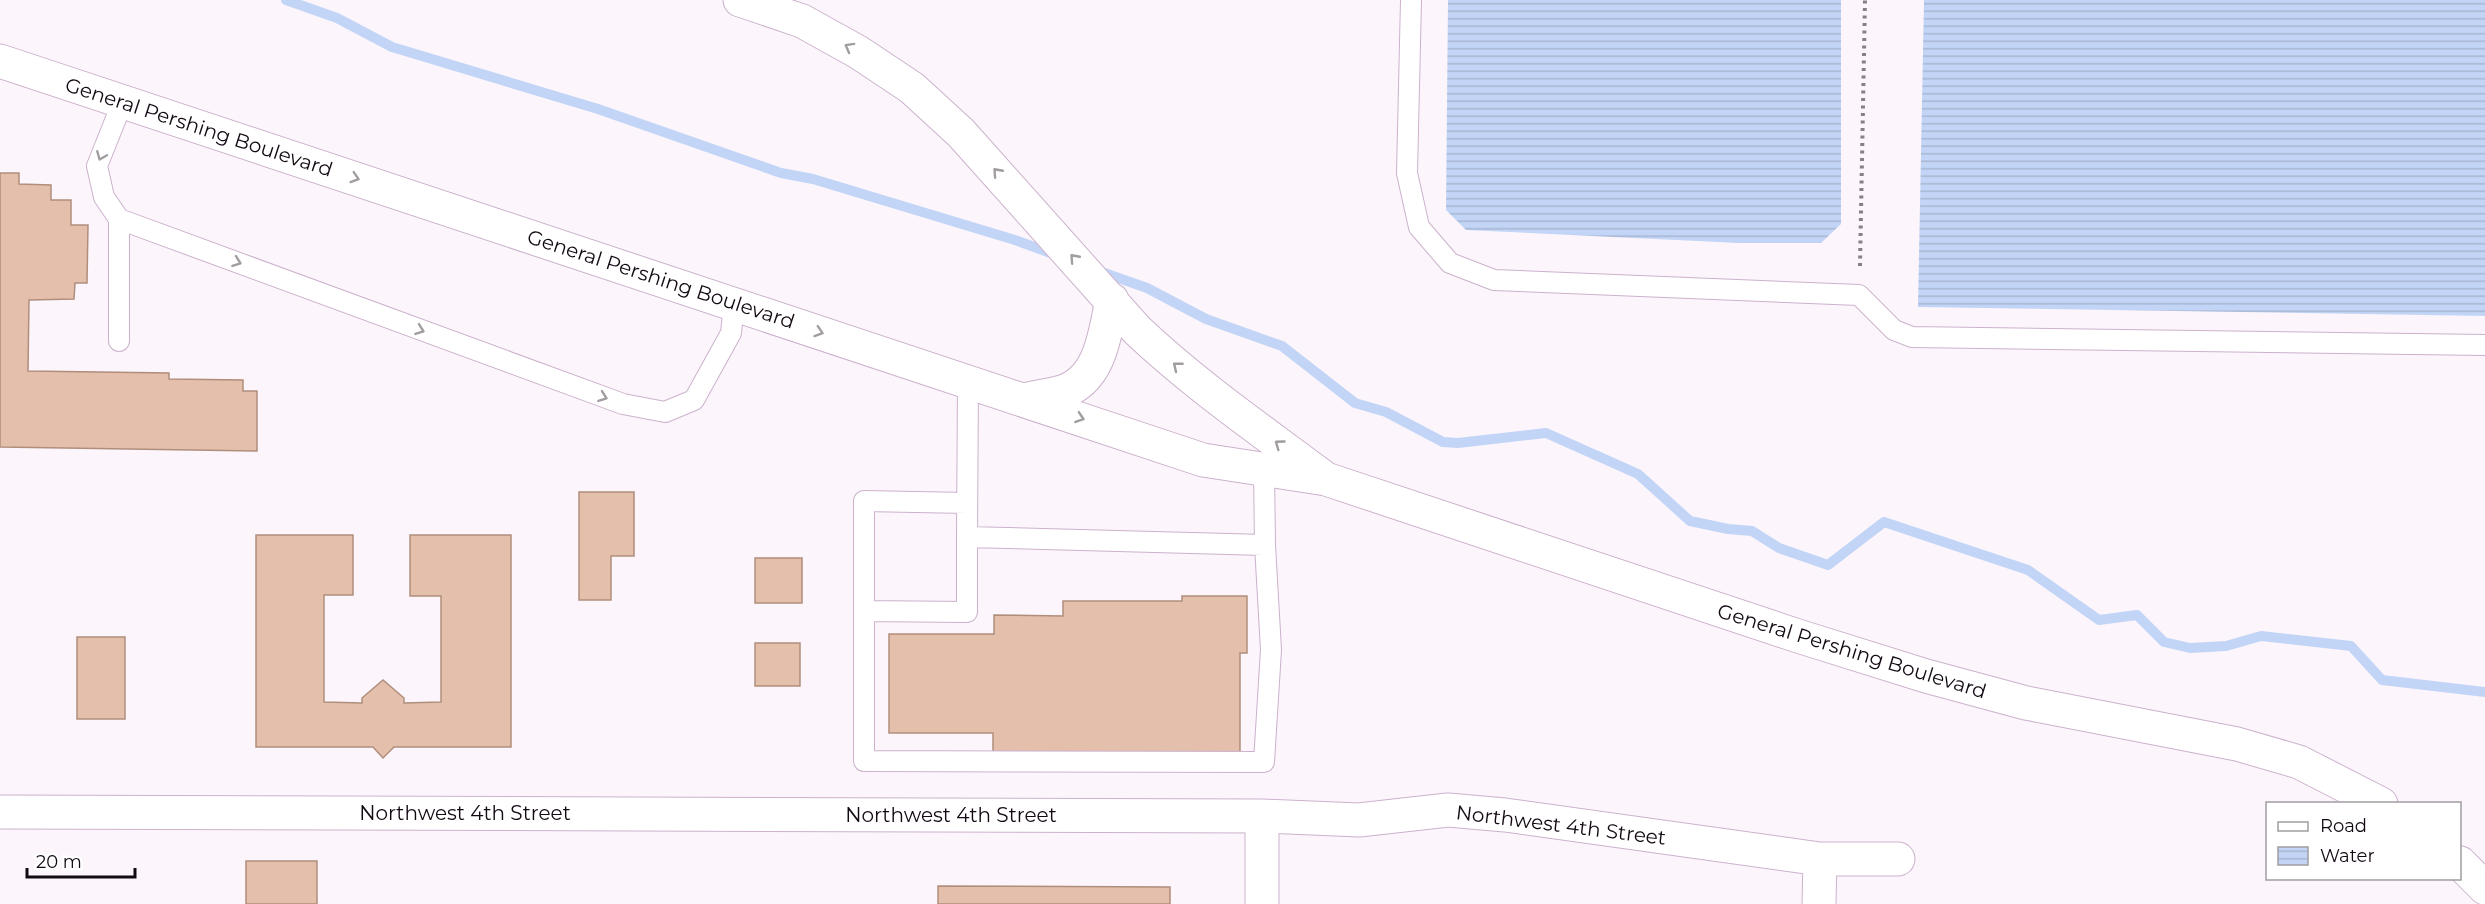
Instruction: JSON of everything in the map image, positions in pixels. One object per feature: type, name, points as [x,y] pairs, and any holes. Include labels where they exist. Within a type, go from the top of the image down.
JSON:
[{"type":"main road","name":"General Pershing Boulevard","points":[[740,0],[802,21],[858,52],[912,88],[961,133],[1113,300],[1137,330],[1169,360],[1223,403],[1326,479]]},
{"type":"main road","name":"General Pershing Boulevard","points":[[0,61],[1203,460],[1326,479],[1798,636],[1926,676],[2026,703],[2236,744],[2299,762],[2377,802]]},
{"type":"main road","points":[[1025,400],[1064,391],[1080,383],[1098,357],[1113,300]]},
{"type":"main road","name":"Northwest 4th Street","points":[[0,812],[1262,816],[1359,820],[1449,810],[1505,815],[1820,860],[1898,860]]},
{"type":"main road","points":[[1262,816],[1262,904]]},
{"type":"main road","points":[[1819,904],[1820,860]]},
{"type":"main road","points":[[2461,864],[2485,888]]},
{"type":"lane","points":[[1411,0],[1407,173],[1419,227],[1450,263],[1494,280],[1859,295],[1894,330],[1912,337],[2485,345]]},
{"type":"lane","points":[[119,341],[119,219],[104,197],[97,165],[123,101]]},
{"type":"lane","points":[[119,219],[623,404],[665,412],[694,400],[731,333],[734,304]]},
{"type":"lane","points":[[864,611],[966,612],[969,381]]},
{"type":"lane","points":[[968,503],[864,501],[864,761],[1264,762],[1271,651],[1265,544],[1264,470]]},
{"type":"lane","points":[[967,537],[1265,544]]},
{"type":"path","points":[[1859,295],[1865,0]]},
{"type":"water","points":[[1448,0],[1841,0],[1841,224],[1821,243],[1739,243],[1466,230],[1446,210]]},
{"type":"water","points":[[1924,0],[2485,0],[2485,316],[1918,307]]},
{"type":"building","points":[[0,173],[19,173],[19,184],[51,185],[51,200],[71,200],[71,225],[88,225],[87,283],[75,283],[74,299],[29,300],[28,371],[169,373],[169,379],[243,380],[243,391],[257,391],[257,451],[0,447]]},
{"type":"building","points":[[579,492],[634,492],[634,556],[611,556],[611,600],[579,600]]},
{"type":"building","points":[[256,535],[353,535],[353,595],[324,595],[324,702],[362,703],[362,698],[383,680],[404,698],[404,703],[441,702],[441,596],[410,596],[410,535],[511,535],[511,747],[394,747],[383,758],[373,747],[256,747]]},
{"type":"building","points":[[755,558],[802,558],[802,603],[755,603]]},
{"type":"building","points":[[1182,596],[1247,596],[1247,653],[1240,653],[1240,752],[993,752],[993,733],[889,733],[889,634],[994,634],[994,615],[1063,616],[1063,601],[1182,601]]},
{"type":"building","points":[[77,637],[125,637],[125,719],[77,719]]},
{"type":"building","points":[[755,643],[800,643],[800,686],[755,686]]},
{"type":"building","points":[[246,861],[317,861],[317,904],[246,904]]},
{"type":"building","points":[[938,886],[1170,887],[1170,904],[938,904]]},
{"type":"waterway","points":[[286,0],[337,18],[392,47],[598,109],[781,173],[813,179],[1015,240],[1056,255]]},
{"type":"waterway","points":[[1096,270],[1147,288],[1206,319],[1282,346],[1355,403],[1386,412],[1443,442],[1458,443],[1546,433],[1638,474],[1690,521],[1728,529],[1752,531],[1779,548],[1828,565],[1884,522],[2028,570],[2099,620],[2137,615],[2164,642],[2190,648],[2226,646],[2261,636],[2351,646],[2382,680],[2485,692]]}]
